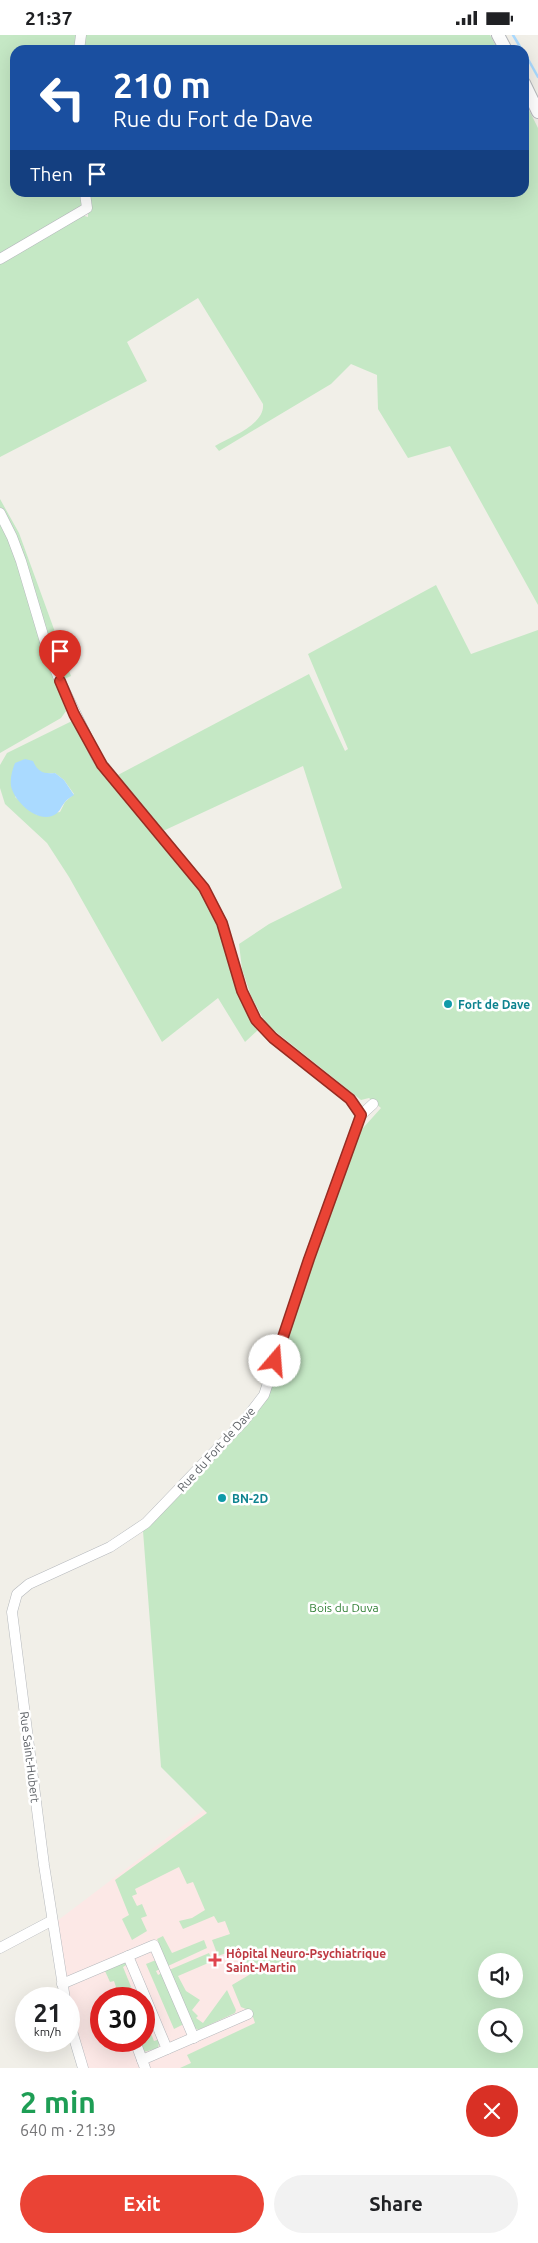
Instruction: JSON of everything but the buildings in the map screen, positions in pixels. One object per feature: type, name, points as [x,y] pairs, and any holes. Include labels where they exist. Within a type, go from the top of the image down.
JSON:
[{"type":"street","points":[[529,93],[538,112]]},
{"type":"street","points":[[0,259],[88,208],[86,197]]},
{"type":"street","points":[[0,513],[21,561],[48,652],[97,758],[204,888],[222,923],[242,991],[256,1020],[273,1038],[350,1099],[361,1115]]},
{"type":"street","name":"Rue du Fort de Dave","points":[[17,1594],[42,1576],[125,1539],[146,1523],[244,1421],[264,1395],[309,1259],[361,1115],[373,1104]]},
{"type":"street","name":"Rue Saint-Hubert","points":[[17,1594],[12,1612],[51,1921],[63,1987]]},
{"type":"street","points":[[0,1948],[51,1921]]},
{"type":"street","points":[[62,1984],[154,1945],[194,2038]]},
{"type":"street","points":[[128,1956],[167,2049]]},
{"type":"street","points":[[139,2052],[143,2064],[167,2049],[248,2014]]},
{"type":"street","points":[[78,2052],[82,2068]]},
{"type":"shaded area","name":"Hôpital Neuro-Psychiatrique Saint-Martin","points":[[205,1809],[441,2068],[86,2068],[80,2046],[80,1987],[67,1987],[57,1921]]},
{"type":"green space","points":[[0,35],[490,35],[495,45],[10,45],[10,197],[529,197],[529,110],[538,128],[538,605],[450,446],[408,458],[378,409],[377,375],[351,364],[331,384],[219,451],[215,446],[253,424],[262,411],[263,404],[198,298],[127,342],[147,381],[0,457],[0,262],[81,215],[88,217],[88,209],[0,259]]},
{"type":"green space","points":[[0,499],[19,533],[71,676],[62,680],[7,519],[0,507]]},
{"type":"green space","points":[[0,521],[12,547],[66,711],[61,718],[0,753]]},
{"type":"green space","name":"Bois du Duva","points":[[436,585],[471,654],[538,630],[538,2068],[180,2068],[191,2063],[187,2055],[255,2023],[251,2011],[241,2007],[232,1985],[249,1975],[237,1949],[218,1956],[212,1940],[230,1934],[225,1921],[218,1923],[214,1916],[183,1929],[179,1921],[192,1918],[205,1910],[193,1882],[187,1884],[179,1867],[135,1889],[137,1894],[132,1896],[137,1906],[142,1904],[147,1916],[141,1918],[147,1931],[132,1940],[122,1919],[129,1915],[115,1880],[207,1813],[161,1767],[143,1531],[228,1444],[266,1397],[355,1137],[381,1108],[369,1098],[361,1100],[266,1024],[251,996],[242,969],[239,944],[269,924],[342,888],[303,766],[163,831],[116,776],[309,674],[345,751],[348,749],[308,654]]},
{"type":"green space","points":[[72,721],[87,748],[200,890],[212,912],[259,1029],[245,1042],[218,998],[162,1042],[69,877],[47,843],[5,804],[0,788],[0,765],[7,753]],"holes":[[[36,769],[44,774],[55,773],[64,780],[74,794],[65,802],[60,812],[37,815],[15,797]]]},
{"type":"green space","points":[[163,1936],[172,1953],[204,1940],[207,1948],[168,1966],[157,1939]]},
{"type":"green space","points":[[209,1953],[213,1961],[178,1976],[186,1991],[200,2000],[192,2010],[198,2016],[196,2018],[203,2023],[227,1990],[236,2010],[235,2013],[198,2030],[194,2027],[169,1970]]},
{"type":"green space","points":[[156,1960],[160,1969],[156,1971],[158,1975],[162,1973],[184,2024],[174,2029],[146,1964]]},
{"type":"green space","points":[[125,1962],[128,1964],[123,1967],[131,1987],[116,1987],[114,1981],[110,1982],[105,1971]]},
{"type":"green space","points":[[160,2039],[158,2048],[155,2049],[155,2041]]},
{"type":"water","points":[[25,759],[33,761],[41,771],[55,773],[64,780],[74,795],[66,801],[55,815],[39,816],[27,809],[16,798],[11,786],[12,772],[15,763]]},
{"type":"waterway","points":[[513,35],[519,45]]},
{"type":"waterway","points":[[529,61],[538,77]]},
{"type":"place","name":"Fort de Dave","points":[[448,1004]]},
{"type":"place","name":"BN-2D","points":[[222,1498]]},
{"type":"place","name":"Hôpital Neuro-Psychiatrique Saint-Martin","points":[[215,1960]]},
{"type":"route","points":[[60,681],[74,714],[102,765],[204,888],[222,923],[242,991],[256,1020],[273,1038],[350,1099],[360,1110],[361,1115],[309,1259],[275,1361]]}]
